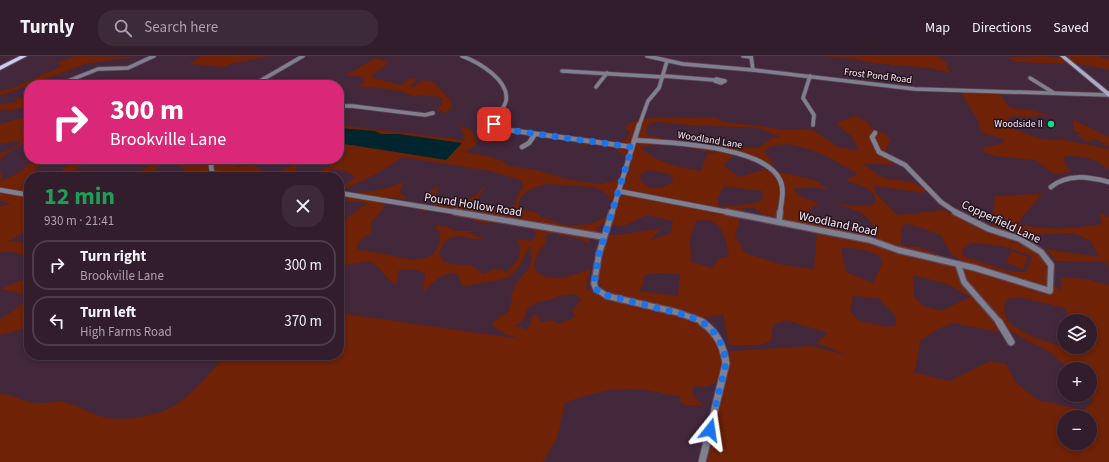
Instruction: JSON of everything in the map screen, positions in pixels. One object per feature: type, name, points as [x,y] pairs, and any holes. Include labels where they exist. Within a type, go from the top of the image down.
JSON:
[{"type":"main road","points":[[0,64],[17,56]]},
{"type":"main road","points":[[0,68],[24,56]]},
{"type":"street","points":[[70,80],[91,71],[106,68],[126,68],[154,56]]},
{"type":"street","points":[[262,80],[303,56]]},
{"type":"street","points":[[462,56],[482,66],[504,87],[506,100],[502,110],[493,122],[495,126],[508,130],[632,147]]},
{"type":"street","name":"Frost Pond Road","points":[[648,56],[667,61],[915,89],[1109,95]]},
{"type":"street","points":[[743,56],[751,56],[753,70]]},
{"type":"street","points":[[1062,56],[1109,95]]},
{"type":"street","points":[[667,61],[659,88],[648,101],[634,140],[604,237],[595,273],[594,284],[596,289],[607,296],[676,312],[699,320],[710,328],[723,347],[726,363],[702,462]]},
{"type":"street","points":[[562,71],[715,80]]},
{"type":"street","points":[[596,87],[607,73]]},
{"type":"street","points":[[810,76],[803,97],[805,103],[814,115],[813,125]]},
{"type":"street","points":[[1030,78],[1055,93]]},
{"type":"street","points":[[344,106],[425,114],[433,113]]},
{"type":"street","name":"Copperfield Lane","points":[[875,133],[872,137],[879,152],[905,165],[945,205],[975,223],[1020,239],[1041,252],[1051,265],[1049,292]]},
{"type":"street","points":[[522,147],[529,143],[535,134]]},
{"type":"street","name":"Woodland Lane","points":[[634,140],[733,151],[766,164],[774,170],[781,181],[782,189],[779,222]]},
{"type":"street","points":[[1051,187],[1057,181],[1077,177],[1109,182]]},
{"type":"street","points":[[0,190],[24,194]]},
{"type":"street","name":"Woodland Road","points":[[618,192],[870,240],[898,250],[958,264],[1049,292]]},
{"type":"street","name":"Pound Hollow Road","points":[[344,194],[604,237]]},
{"type":"street","points":[[958,264],[964,282],[998,321],[1011,342]]},
{"type":"shaded area","points":[[75,56],[143,57],[85,64],[42,80],[31,80],[62,66],[56,63]]},
{"type":"shaded area","points":[[201,56],[269,56],[230,64],[224,67],[188,64]]},
{"type":"shaded area","points":[[822,56],[938,56],[948,64],[947,68],[951,73],[928,68],[873,63],[856,59]]},
{"type":"shaded area","points":[[1042,56],[1061,58],[1069,64],[1016,62],[1007,57]]},
{"type":"shaded area","points":[[1062,56],[1099,56],[1109,59],[1109,70],[1070,62]]},
{"type":"shaded area","points":[[375,58],[390,62],[370,77],[401,85],[410,78],[418,79],[410,86],[413,87],[423,80],[434,82],[450,100],[453,107],[444,114],[442,111],[436,109],[442,105],[441,101],[443,98],[434,96],[414,96],[392,90],[359,86],[365,80],[362,77],[346,75]]},
{"type":"shaded area","points":[[24,83],[24,87],[0,96],[0,91]]},
{"type":"shaded area","points":[[1000,92],[1006,104],[1012,108],[1036,111],[1048,115],[1029,117],[1012,116],[1004,124],[1013,129],[1041,139],[1065,140],[1109,149],[1109,170],[1098,162],[1089,158],[1066,156],[1063,160],[1071,172],[1054,174],[1035,160],[996,156],[982,152],[985,147],[1004,143],[1003,139],[986,134],[979,129],[980,124],[961,93]]},
{"type":"shaded area","points":[[15,97],[24,99],[24,107],[10,111],[2,109],[0,112],[0,104],[17,102]]},
{"type":"shaded area","points":[[854,116],[867,121],[871,128],[886,134],[890,140],[885,153],[894,165],[862,163],[883,178],[913,182],[926,190],[923,193],[874,186],[875,192],[897,215],[944,210],[995,234],[1032,248],[1044,261],[1054,285],[1061,290],[1061,277],[1086,279],[1109,285],[1109,462],[706,462],[730,351],[810,346],[847,355],[817,343],[828,333],[786,320],[773,325],[771,341],[759,345],[729,345],[723,314],[699,321],[720,346],[722,353],[722,374],[717,381],[709,386],[702,387],[694,385],[692,393],[697,400],[705,406],[688,405],[682,403],[679,401],[680,396],[636,389],[605,391],[575,399],[565,403],[557,438],[543,462],[0,462],[0,393],[33,403],[68,403],[108,418],[127,419],[158,413],[167,410],[181,401],[195,389],[222,360],[344,360],[344,314],[521,339],[505,334],[494,327],[493,323],[509,311],[515,286],[530,264],[531,254],[529,246],[523,260],[514,273],[498,280],[463,287],[457,274],[448,274],[440,277],[423,292],[425,273],[412,269],[399,270],[396,285],[370,261],[344,265],[344,220],[369,203],[344,201],[344,194],[381,189],[405,181],[400,190],[401,194],[407,200],[391,197],[385,199],[384,207],[371,223],[372,232],[363,238],[357,245],[357,250],[414,260],[424,258],[433,254],[439,244],[440,236],[435,226],[444,226],[457,231],[476,231],[468,233],[484,239],[458,236],[448,239],[443,244],[439,253],[442,260],[452,264],[470,265],[483,274],[494,269],[504,270],[505,273],[516,262],[519,256],[520,248],[518,239],[532,241],[536,236],[536,233],[531,229],[515,220],[503,217],[491,217],[501,222],[484,223],[472,219],[464,211],[446,214],[445,207],[418,213],[434,204],[428,199],[428,196],[434,188],[439,186],[436,197],[444,201],[458,202],[472,198],[488,183],[476,200],[477,204],[493,210],[511,209],[516,203],[516,198],[523,186],[521,180],[490,171],[402,157],[387,168],[344,188],[344,184],[347,184],[354,178],[349,173],[342,170],[319,172],[334,164],[344,164],[344,156],[347,153],[344,151],[344,144],[370,148],[462,143],[398,134],[381,134],[374,131],[344,128],[344,126],[465,140],[460,126],[470,129],[477,140],[476,145],[465,152],[488,156],[503,161],[508,166],[536,170],[571,180],[601,184],[616,180],[629,168],[625,158],[620,152],[609,147],[578,144],[624,142],[630,132],[624,127],[634,121],[657,117],[715,117],[723,122],[784,130],[812,129],[836,146],[859,151],[852,136],[843,130],[837,123]],"holes":[[[658,122],[688,125],[759,128],[781,137],[772,138],[760,147],[755,148],[711,146],[654,137],[647,134],[645,130],[650,123]],[[659,144],[676,145],[720,154],[707,154],[701,171],[668,164],[653,157],[640,147]],[[785,144],[814,151],[832,159],[858,174],[846,180],[871,191],[875,199],[874,204],[868,206],[834,204],[856,211],[866,217],[873,226],[871,232],[862,234],[847,227],[825,224],[808,215],[810,208],[820,203],[802,197],[794,190],[795,188],[831,188],[818,184],[823,184],[814,180],[767,169],[739,177],[723,165],[734,155],[759,159],[776,166],[764,152],[768,148],[776,145]],[[651,170],[671,175],[673,180],[671,183],[663,187],[650,187],[642,182],[640,177],[642,173]],[[547,184],[594,187],[599,189],[609,197],[615,214],[589,224],[569,226],[541,217],[535,212],[521,209],[518,205],[525,193],[529,190]],[[725,186],[762,191],[764,196],[756,203],[720,207],[718,201],[719,196]],[[746,208],[754,208],[765,215],[811,226],[817,232],[814,269],[783,265],[745,253],[735,236],[740,218],[755,219],[740,211]],[[647,215],[673,221],[671,233],[651,240],[660,230],[610,235],[595,229],[600,227],[603,222],[624,226]],[[696,221],[711,221],[720,228],[725,238],[729,256],[718,259],[713,268],[691,262],[690,238]],[[905,223],[941,235],[951,254],[967,264],[950,260],[920,247],[901,246],[901,230]],[[552,233],[579,239],[590,244],[589,239],[586,236],[607,237],[598,274],[602,290],[608,294],[586,289],[590,269],[571,276],[557,278],[550,278],[538,272],[534,264],[539,252],[545,245],[546,236]],[[974,243],[1002,246],[1032,256],[1026,272],[1005,270],[964,256],[962,253],[963,249]],[[841,248],[867,251],[881,258],[882,264],[873,283],[846,272]],[[656,273],[680,274],[678,296],[639,291],[643,284],[643,277],[645,275]],[[913,275],[947,284],[970,297],[941,311],[923,306],[914,296]],[[576,294],[581,299],[572,311],[576,317],[558,324],[552,320],[540,322],[536,313],[530,319],[531,323],[526,330],[521,327],[515,327],[524,319],[530,306],[559,296]],[[853,296],[878,298],[896,316],[896,325],[886,327],[858,320],[850,311]],[[1019,297],[1065,308],[1068,314],[1097,314],[1097,354],[1057,354],[1057,345],[1029,335],[1011,324],[1006,317],[1004,308],[1007,299]],[[645,303],[687,311],[694,315],[673,314]],[[953,323],[993,331],[1009,330],[1050,352],[1061,362],[1097,362],[1097,402],[1093,402],[1084,410],[1038,400],[1016,383],[1006,364],[990,361],[950,381],[913,372],[916,367],[920,341],[936,330]]]},
{"type":"shaded area","points":[[24,117],[24,144],[13,149],[0,159],[0,154],[20,144],[20,141],[0,144],[0,124]]},
{"type":"shaded area","points":[[1074,120],[1109,137],[1109,147],[1104,143],[1086,136],[1095,141],[1086,141],[1076,135],[1083,135],[1073,130]]},
{"type":"shaded area","points":[[27,164],[45,164],[33,172],[24,172],[24,233],[7,242],[21,242],[24,244],[24,255],[13,252],[0,252],[0,206],[11,204],[0,201],[0,173],[2,174],[1,181],[19,172]]},
{"type":"shaded area","points":[[70,164],[83,164],[71,172],[61,172],[63,171],[63,168]]},
{"type":"shaded area","points":[[152,164],[162,164],[150,172],[141,172],[142,170]]},
{"type":"shaded area","points":[[177,164],[230,164],[239,167],[249,164],[258,164],[255,165],[255,167],[268,172],[182,172],[185,170]]},
{"type":"shaded area","points":[[292,164],[302,164],[296,167],[296,172],[278,172],[283,171]]},
{"type":"shaded area","points":[[1042,194],[1026,212],[1018,224],[1039,228],[1070,228],[1102,224],[1099,213],[1109,217],[1109,269],[1105,262],[1057,261],[1045,249],[1099,257],[1091,241],[1074,233],[1024,235],[992,225],[995,196]]},
{"type":"shaded area","points":[[1013,251],[1028,257],[1023,269],[1006,263],[1011,252]]},
{"type":"shaded area","points":[[24,280],[24,294],[0,289]]},
{"type":"shaded area","points":[[24,301],[24,328],[0,335],[0,319],[13,311]]},
{"type":"water","points":[[344,128],[375,131],[381,134],[398,134],[462,143],[446,160],[344,144]]},
{"type":"place","name":"Woodside II","points":[[1051,124]]},
{"type":"route","points":[[494,124],[502,129],[508,130],[632,147],[599,254],[594,284],[596,289],[607,296],[638,302],[689,316],[707,325],[713,331],[723,347],[726,363],[710,430]]}]
